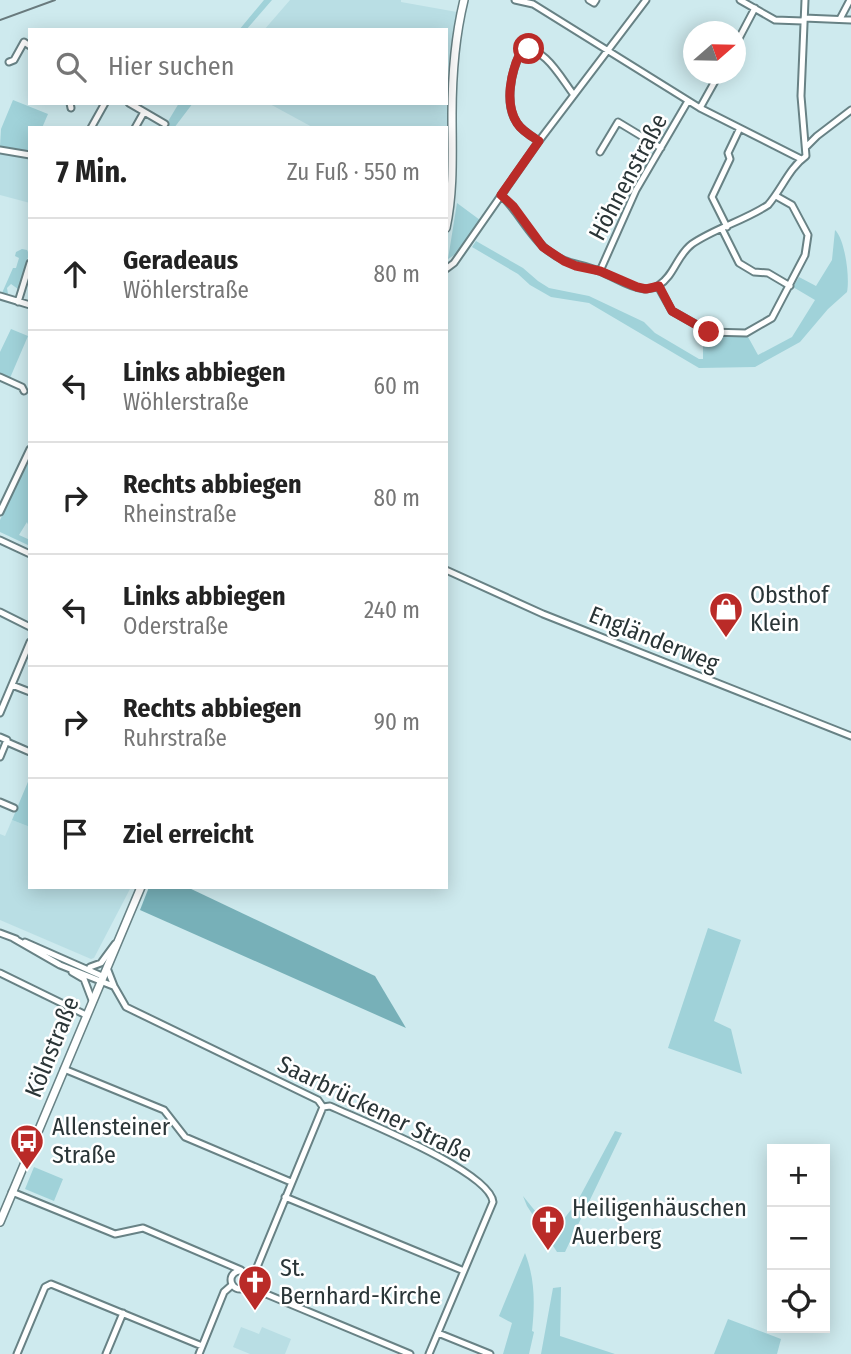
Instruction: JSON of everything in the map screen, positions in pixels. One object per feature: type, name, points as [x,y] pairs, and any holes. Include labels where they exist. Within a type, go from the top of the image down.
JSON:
[{"type":"main road","points":[[448,219],[452,172],[453,71],[457,29],[464,0]]},
{"type":"main road","name":"Kölnstraße","points":[[0,1222],[140,889]]},
{"type":"street","points":[[515,0],[533,4],[700,108],[801,159]]},
{"type":"street","points":[[589,0],[594,4],[596,0]]},
{"type":"street","points":[[448,268],[454,263],[539,141],[646,0]]},
{"type":"street","points":[[740,0],[775,20],[851,20]]},
{"type":"street","points":[[501,195],[513,206],[543,247],[568,263],[600,271],[637,287],[646,289],[659,286],[669,275],[679,256],[692,244],[756,213],[776,196],[801,159],[806,156],[801,96],[805,0]]},
{"type":"street","points":[[840,19],[850,0]]},
{"type":"street","points":[[746,25],[755,8]]},
{"type":"street","points":[[9,62],[14,60],[24,43],[28,45]]},
{"type":"street","points":[[539,141],[521,128],[512,114],[512,82],[521,51],[529,49],[547,60],[574,95]]},
{"type":"street","points":[[700,108],[713,84]]},
{"type":"street","name":"Höhnenstraße","points":[[600,271],[636,190],[688,101]]},
{"type":"street","points":[[92,126],[104,105]]},
{"type":"street","points":[[133,105],[165,124]]},
{"type":"street","points":[[806,147],[851,110]]},
{"type":"street","points":[[136,126],[145,112]]},
{"type":"street","points":[[600,152],[618,122],[661,148]]},
{"type":"street","points":[[803,127],[817,136]]},
{"type":"street","points":[[739,130],[728,153],[730,159],[712,197],[739,263],[754,272],[768,273],[790,286]]},
{"type":"street","points":[[0,150],[28,155]]},
{"type":"street","points":[[659,286],[672,311],[709,332],[746,332],[772,318],[805,255],[808,235],[792,205],[776,196]]},
{"type":"street","points":[[448,262],[457,256]]},
{"type":"street","points":[[18,302],[28,270]]},
{"type":"street","points":[[0,306],[2,297],[28,304]]},
{"type":"street","points":[[0,377],[22,387],[24,391]]},
{"type":"street","points":[[0,512],[28,453]]},
{"type":"street","points":[[0,540],[28,553]]},
{"type":"street","name":"Engländerweg","points":[[448,571],[568,624],[851,736]]},
{"type":"street","points":[[0,612],[28,626]]},
{"type":"street","points":[[0,713],[28,647]]},
{"type":"street","points":[[12,685],[28,691]]},
{"type":"street","points":[[0,737],[28,751]]},
{"type":"street","points":[[0,757],[7,742]]},
{"type":"street","points":[[0,802],[14,808]]},
{"type":"street","points":[[0,933],[42,947],[88,968],[101,978]]},
{"type":"street","points":[[13,938],[84,979],[92,1000]]},
{"type":"street","points":[[88,968],[101,962],[119,939]]},
{"type":"street","points":[[60,965],[101,978]]},
{"type":"street","name":"Saarbrückener Straße","points":[[107,966],[125,1007],[318,1100],[323,1107],[330,1106],[438,1156],[468,1173],[485,1187],[493,1202],[429,1354]]},
{"type":"street","points":[[0,973],[86,1015]]},
{"type":"street","name":"Saarbrückener Straße","points":[[101,978],[114,986]]},
{"type":"street","points":[[64,1069],[164,1110],[186,1137],[292,1182]]},
{"type":"street","points":[[232,1285],[241,1289],[247,1286],[323,1107]]},
{"type":"street","points":[[12,1192],[115,1234],[144,1228],[241,1270],[249,1279]]},
{"type":"street","points":[[285,1197],[464,1271]]},
{"type":"street","points":[[232,1285],[230,1281],[233,1273],[241,1270]]},
{"type":"street","points":[[17,1354],[47,1285],[53,1285],[202,1346]]},
{"type":"street","points":[[198,1354],[224,1293],[232,1285]]},
{"type":"street","points":[[247,1286],[410,1354]]},
{"type":"street","points":[[106,1354],[123,1313]]},
{"type":"street","points":[[438,1333],[490,1354]]},
{"type":"shaded area","points":[[264,0],[272,0],[248,28],[241,28]]},
{"type":"shaded area","points":[[290,0],[401,0],[457,12],[448,70],[448,28],[266,28]]},
{"type":"shaded area","points":[[13,100],[48,114],[43,126],[28,126],[28,151],[0,146],[1,129]]},
{"type":"shaded area","points":[[178,105],[191,105],[176,126],[165,126]]},
{"type":"shaded area","points":[[272,105],[448,105],[447,126],[310,126]]},
{"type":"shaded area","points":[[0,154],[28,158],[28,202],[0,195]]},
{"type":"shaded area","points":[[457,203],[480,220],[456,254],[448,259]]},
{"type":"shaded area","points":[[835,230],[842,242],[846,259],[847,292],[828,309],[800,342],[755,367],[699,368],[589,303],[551,297],[472,247],[476,241],[523,268],[549,288],[589,296],[644,322],[655,333],[703,359],[703,334],[747,335],[758,355],[792,337],[815,300],[793,287],[799,277],[816,286],[832,260]]},
{"type":"shaded area","points":[[22,249],[28,252],[18,289],[11,284],[7,288],[8,294],[2,293],[13,268],[16,268],[19,258],[15,256],[16,252]]},
{"type":"shaded area","points":[[11,329],[28,336],[10,378],[0,373],[0,352]]},
{"type":"shaded area","points":[[28,463],[28,525],[27,522],[19,535],[28,539],[28,545],[0,532],[0,520]]},
{"type":"shaded area","points":[[28,782],[28,826],[12,820]]},
{"type":"shaded area","points":[[12,820],[28,826],[28,889],[130,889],[94,958],[0,920],[0,834],[5,836]]},
{"type":"shaded area","points":[[148,889],[191,889],[375,976],[406,1028],[140,910]]},
{"type":"shaded area","points":[[708,928],[741,940],[714,1021],[731,1029],[742,1074],[668,1048]]},
{"type":"shaded area","points":[[615,1131],[622,1133],[565,1252],[557,1252],[523,1196],[553,1233],[577,1202]]},
{"type":"shaded area","points":[[34,1167],[63,1179],[54,1201],[25,1189]]},
{"type":"shaded area","points":[[525,1253],[532,1282],[534,1332],[529,1354],[503,1354],[512,1323],[499,1316]]},
{"type":"shaded area","points":[[561,1287],[560,1336],[615,1354],[541,1354],[553,1288]]},
{"type":"shaded area","points":[[728,1319],[781,1339],[777,1354],[714,1354]]},
{"type":"shaded area","points":[[241,1327],[259,1334],[262,1327],[291,1339],[285,1354],[250,1354],[233,1347]]},
{"type":"tram line","points":[[0,20],[55,0]]},
{"type":"place","name":"Obsthof Klein","points":[[726,639]]},
{"type":"place","name":"Allensteiner Straße","points":[[27,1171]]},
{"type":"place","name":"Heiligenhäuschen Auerberg","points":[[548,1252]]},
{"type":"place","name":"St. Bernhard-Kirche","points":[[255,1312]]},
{"type":"route","points":[[529,49],[521,51],[516,61],[510,104],[517,123],[539,141],[501,195],[513,206],[543,247],[554,255],[576,266],[600,271],[637,287],[646,289],[659,286],[672,311],[709,332]]}]
